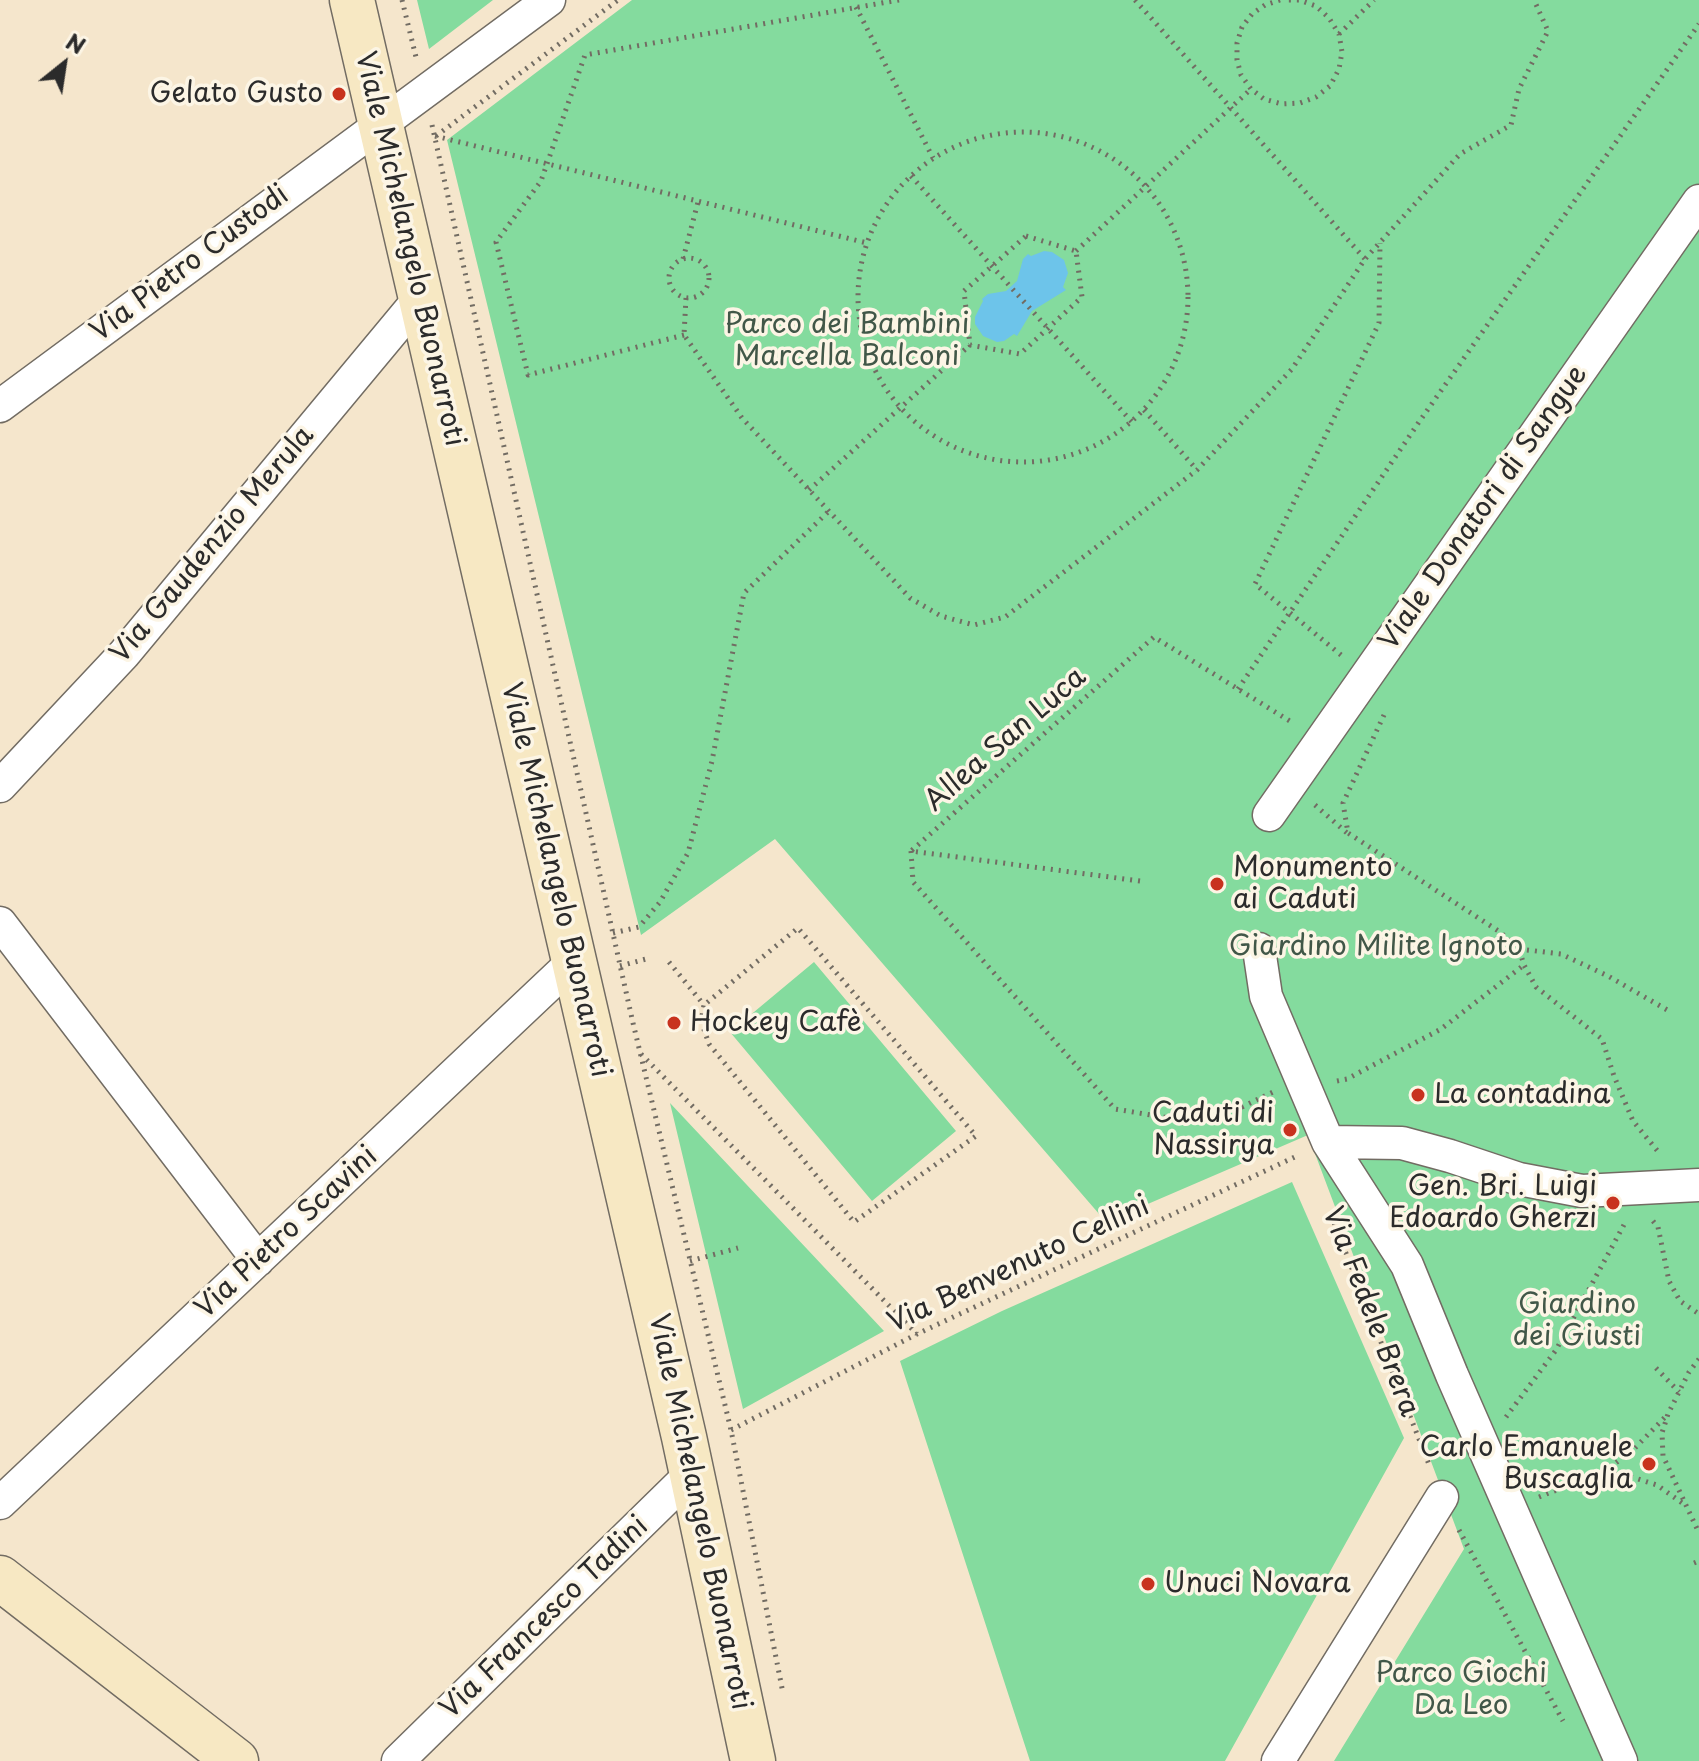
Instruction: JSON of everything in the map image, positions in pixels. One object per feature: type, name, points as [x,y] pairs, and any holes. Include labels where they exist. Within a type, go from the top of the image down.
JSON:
[{"type":"street","name":"Viale Michelangelo Buonarroti","points":[[352,0],[692,1473],[753,1761]]},
{"type":"street","name":"Via Pietro Custodi","points":[[0,406],[549,0]]},
{"type":"street","name":"Viale Donatori di Sangue","points":[[1269,815],[1699,201]]},
{"type":"street","name":"Via Gaudenzio Merula","points":[[0,786],[124,654],[420,298]]},
{"type":"street","points":[[0,923],[258,1260]]},
{"type":"street","points":[[1259,949],[1266,996],[1328,1142],[1407,1265],[1621,1761]]},
{"type":"street","name":"Via Pietro Scavini","points":[[0,1503],[574,961]]},
{"type":"street","points":[[1328,1142],[1402,1143],[1519,1179],[1582,1191],[1692,1185]]},
{"type":"street","name":"Via Francesco Tadini","points":[[398,1761],[692,1473]]},
{"type":"street","points":[[1278,1761],[1442,1497]]},
{"type":"street","points":[[0,1578],[236,1761]]},
{"type":"path","points":[[402,0],[418,66]]},
{"type":"path","points":[[435,136],[618,0]]},
{"type":"path","points":[[684,335],[528,375],[496,242],[541,181],[585,55],[899,0]]},
{"type":"path","points":[[1135,0],[1365,259]]},
{"type":"path","points":[[1279,0],[1299,0],[1316,6],[1329,18],[1339,34],[1342,52],[1339,69],[1330,86],[1316,97],[1300,103],[1282,104],[1264,99],[1251,89],[1241,75],[1237,43],[1242,27],[1252,14],[1279,0]]},
{"type":"path","points":[[1339,34],[1374,0]]},
{"type":"path","points":[[686,298],[684,335],[742,418],[910,598],[941,616],[974,625],[1005,617],[1197,470],[1292,369],[1365,259],[1460,154],[1511,125],[1519,89],[1548,31],[1534,0]]},
{"type":"path","points":[[856,7],[933,158]]},
{"type":"path","points":[[1238,689],[1419,422],[1699,24]]},
{"type":"path","points":[[1076,251],[1251,89]]},
{"type":"path","points":[[1027,131],[1060,136],[1091,146],[1120,163],[1145,185],[1166,212],[1180,243],[1188,276],[1189,310],[1183,343],[1170,375],[1132,422],[1101,444],[1072,455],[1041,462],[1011,462],[980,456],[950,445],[924,429],[900,407],[876,371],[861,330],[858,301],[860,272],[867,243],[884,207],[911,176],[933,158],[973,140],[994,134],[1027,131]]},
{"type":"path","points":[[435,136],[867,243]]},
{"type":"path","points":[[435,136],[620,966],[731,1430],[784,1701]]},
{"type":"path","points":[[911,176],[1132,422]]},
{"type":"path","points":[[683,259],[698,201]]},
{"type":"path","points":[[970,345],[964,291],[992,266],[1026,236],[1076,251]]},
{"type":"path","points":[[1348,833],[1343,803],[1388,707],[1369,672],[1255,584],[1379,323],[1380,243]]},
{"type":"path","points":[[970,345],[1020,354],[1082,297],[1076,251]]},
{"type":"path","points":[[683,259],[696,259],[706,267],[709,279],[705,291],[693,298],[686,298],[675,292],[669,279],[673,266],[683,259]]},
{"type":"path","points":[[809,490],[970,345]]},
{"type":"path","points":[[1144,410],[1197,470]]},
{"type":"path","points":[[613,933],[639,927],[660,902],[688,853],[712,761],[744,593],[829,511]]},
{"type":"path","name":"Allea San Luca","points":[[911,851],[1154,637],[1321,740]]},
{"type":"path","points":[[1291,784],[1348,833],[1500,932],[1519,949],[1536,987],[1602,1039],[1633,1121],[1692,1185]]},
{"type":"path","points":[[911,851],[913,882],[1115,1109],[1181,1120],[1242,1107],[1303,1084],[1347,1079],[1441,1029],[1524,965]]},
{"type":"path","name":"Allea San Luca","points":[[911,851],[1140,881]]},
{"type":"path","points":[[669,962],[704,1005],[701,1021],[709,1044],[854,1222],[976,1136],[798,928],[704,1005]]},
{"type":"path","points":[[1519,949],[1561,954],[1608,976],[1669,1011]]},
{"type":"path","points":[[620,966],[646,959]]},
{"type":"path","points":[[640,1053],[917,1334]]},
{"type":"path","name":"Via Benvenuto Cellini","points":[[731,1430],[917,1334],[1328,1142]]},
{"type":"path","name":"Via Fedele Brera","points":[[1329,1209],[1442,1497],[1570,1733]]},
{"type":"path","points":[[1478,1433],[1503,1421],[1556,1350],[1629,1216]]},
{"type":"path","points":[[1651,1219],[1658,1227],[1669,1281],[1680,1301],[1699,1314]]},
{"type":"path","points":[[690,1261],[738,1248]]},
{"type":"path","points":[[1699,1359],[1689,1372],[1662,1433],[1663,1456],[1699,1533]]},
{"type":"path","points":[[1656,1368],[1679,1392]]},
{"type":"path","points":[[1596,1477],[1633,1450],[1668,1414]]},
{"type":"path","points":[[1508,1504],[1529,1501],[1596,1477],[1619,1473],[1657,1485],[1686,1506]]},
{"type":"green space","points":[[417,0],[493,0],[429,49]]},
{"type":"green space","points":[[632,0],[1699,0],[1699,1761],[1334,1761],[1464,1549],[1308,1135],[1106,1222],[775,839],[641,935],[447,140]]},
{"type":"green space","points":[[814,962],[956,1131],[872,1201],[730,1032]]},
{"type":"green space","points":[[670,1103],[884,1331],[743,1409]]},
{"type":"green space","name":"Unuci Novara","points":[[1292,1182],[1404,1438],[1225,1761],[1030,1761],[900,1361],[1002,1311]]},
{"type":"water","points":[[1044,251],[1064,260],[1068,273],[1063,287],[1066,290],[1032,311],[1017,336],[1014,334],[997,342],[983,336],[975,324],[982,299],[988,294],[1006,291],[1017,281],[1023,259],[1028,254],[1031,256]]},
{"type":"place","name":"Gelato Gusto","points":[[339,94]]},
{"type":"place","name":"Monumento ai Caduti","points":[[1217,884]]},
{"type":"place","name":"Hockey Cafè","points":[[674,1023]]},
{"type":"place","name":"La contadina","points":[[1418,1095]]},
{"type":"place","name":"Caduti di Nassirya","points":[[1290,1130]]},
{"type":"place","name":"Gen. Bri. Luigi Edoardo Gherzi","points":[[1613,1203]]},
{"type":"place","name":"Carlo Emanuele Buscaglia","points":[[1649,1464]]},
{"type":"place","name":"Unuci Novara","points":[[1148,1584]]},
{"type":"park label","name":"Parco dei Bambini Marcella Balconi","points":[[847,341]]},
{"type":"park label","name":"Giardino Milite Ignoto","points":[[1376,947]]},
{"type":"park label","name":"Giardino dei Giusti","points":[[1577,1321]]},
{"type":"park label","name":"Parco Giochi Da Leo","points":[[1461,1690]]}]
